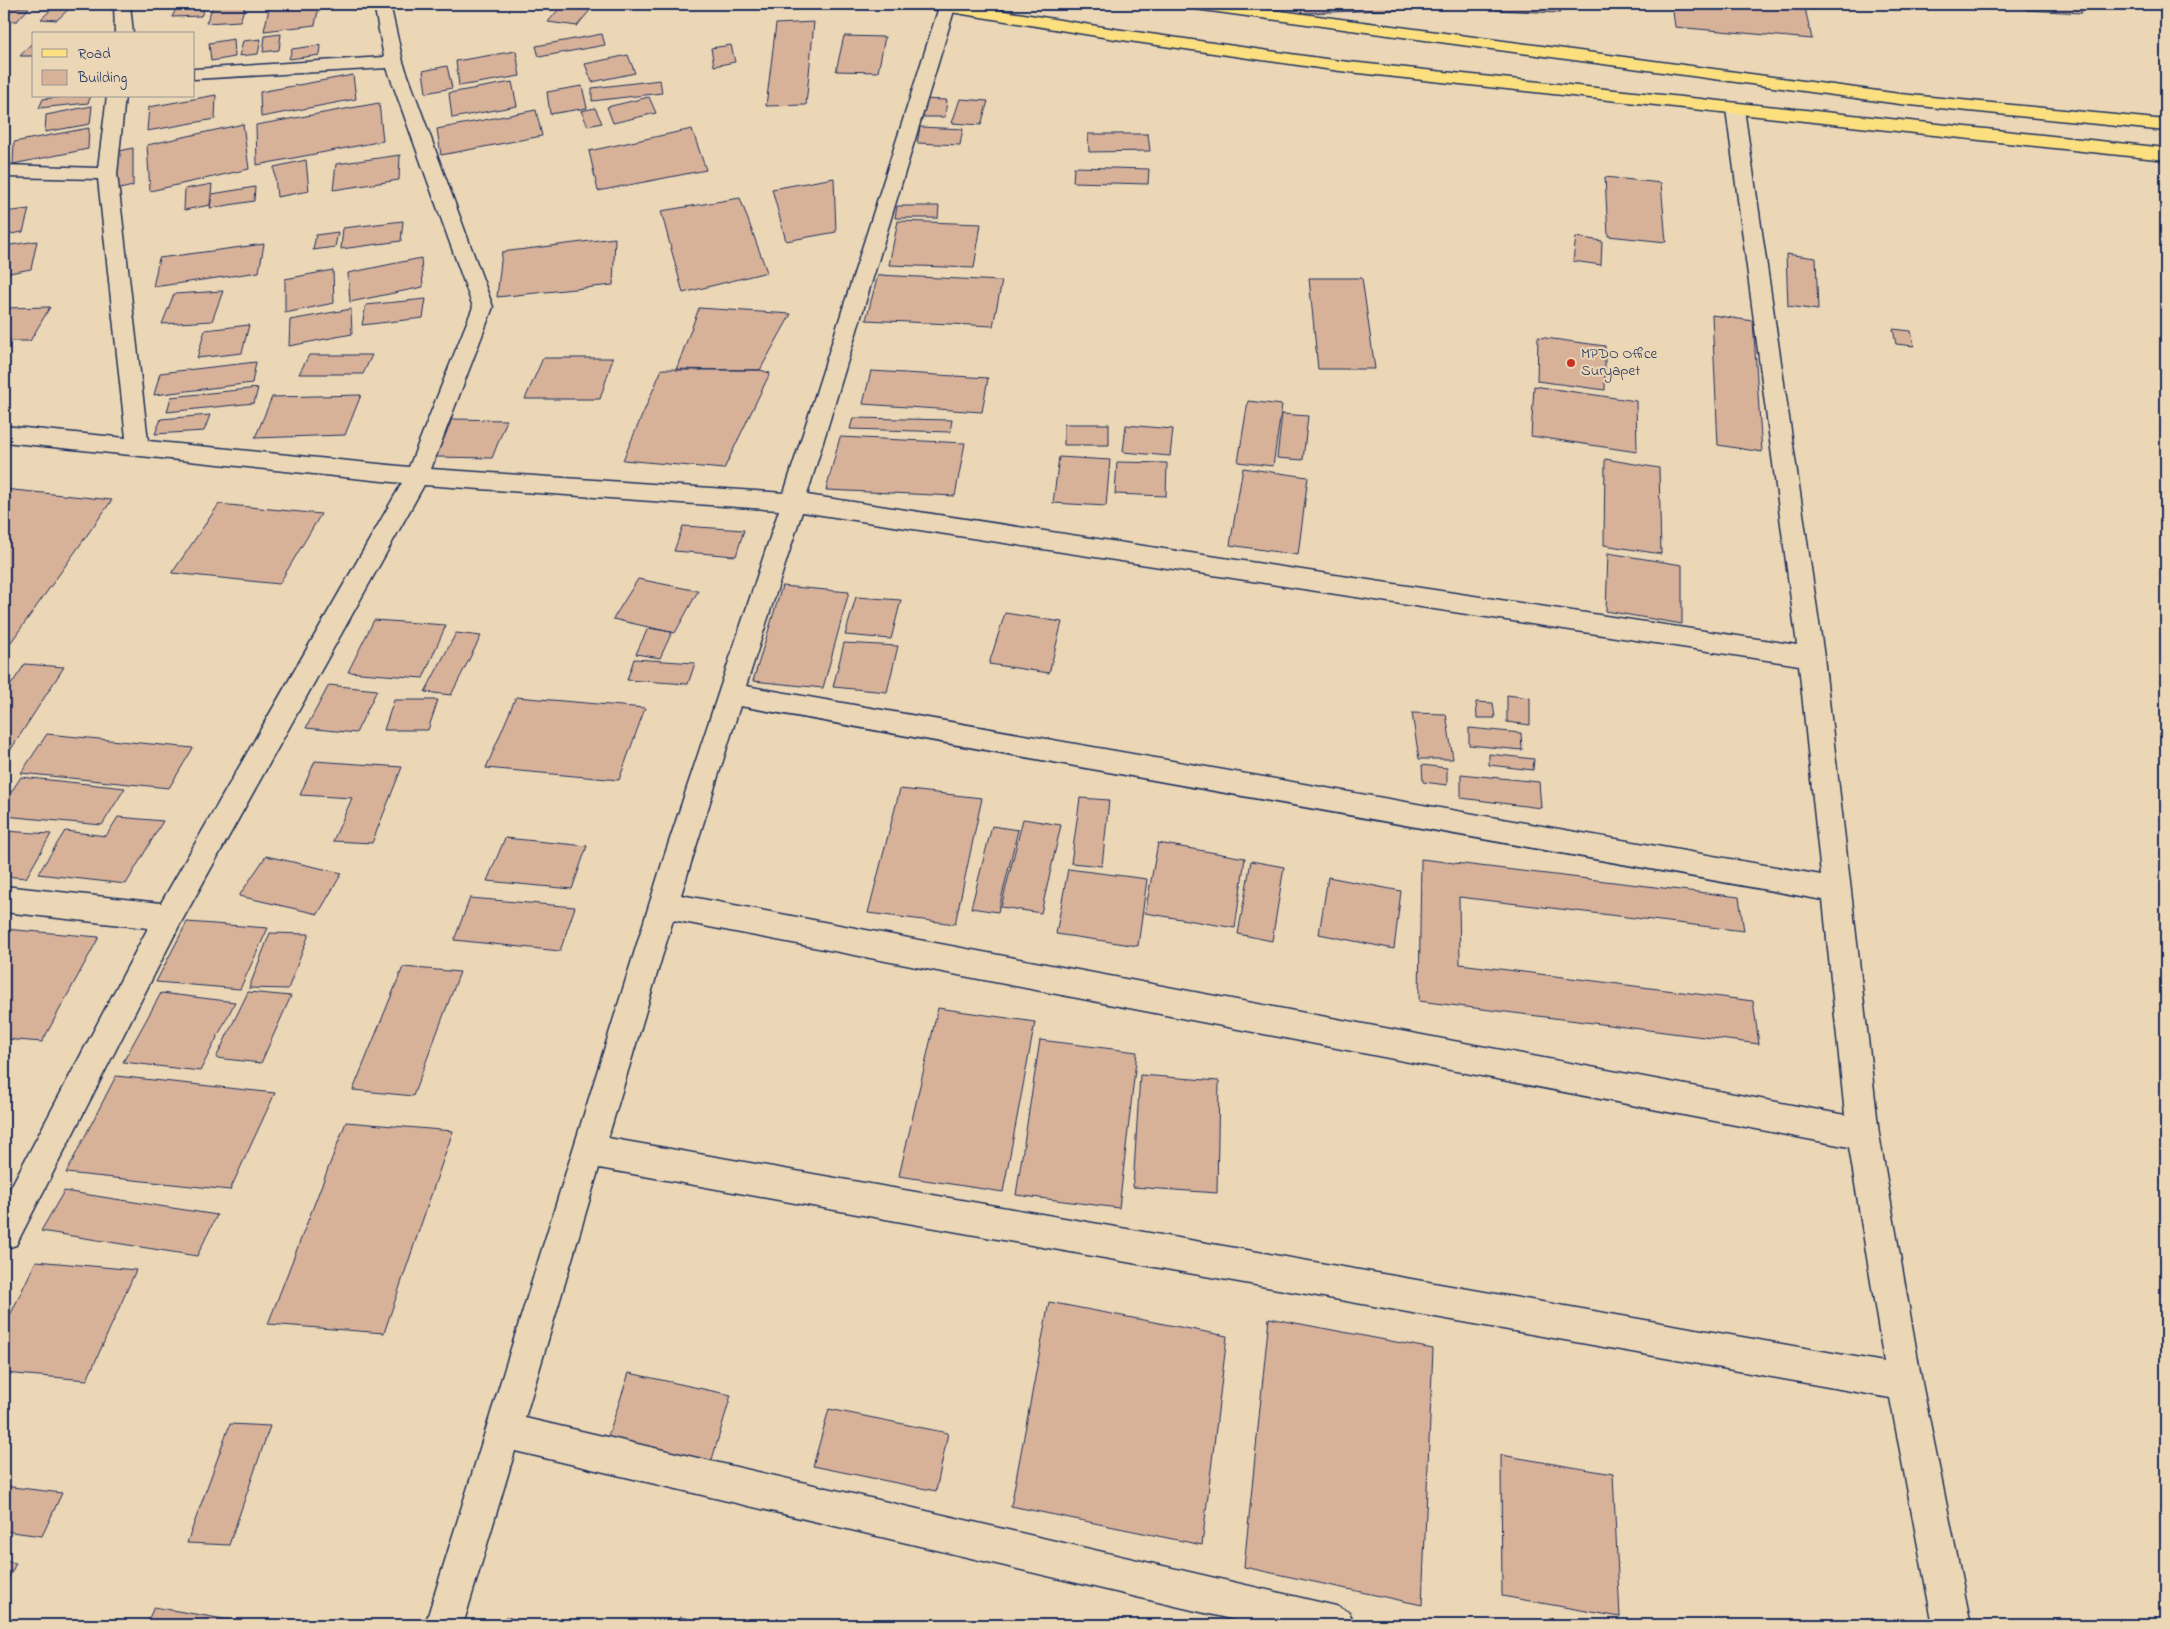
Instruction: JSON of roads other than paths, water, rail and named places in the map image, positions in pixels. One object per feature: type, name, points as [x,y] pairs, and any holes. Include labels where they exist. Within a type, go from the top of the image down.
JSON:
[{"type":"main road","points":[[1195,4],[1354,27],[1900,99],[2166,126]]},
{"type":"main road","points":[[942,5],[1115,34],[1340,66],[2166,154]]},
{"type":"street","points":[[122,4],[124,32]]},
{"type":"street","points":[[4,1233],[169,917],[417,476],[483,307],[394,62],[382,4]]},
{"type":"street","points":[[444,1625],[664,905],[730,694],[793,503],[942,5]]},
{"type":"street","points":[[195,74],[394,62]]},
{"type":"street","points":[[116,98],[107,174],[138,448]]},
{"type":"street","points":[[1735,109],[1811,657],[1863,1134],[1905,1383],[1952,1625]]},
{"type":"street","points":[[4,171],[107,174]]},
{"type":"street","points":[[4,434],[417,476],[793,503],[1811,657]]},
{"type":"street","points":[[730,694],[1836,890]]},
{"type":"street","points":[[4,899],[169,917]]},
{"type":"street","points":[[664,905],[1863,1134]]},
{"type":"street","points":[[588,1150],[1905,1383]]},
{"type":"street","points":[[504,1431],[1336,1625]]},
{"type":"place","name":"MPDO Office Suryapet","points":[[1571,363]]}]
